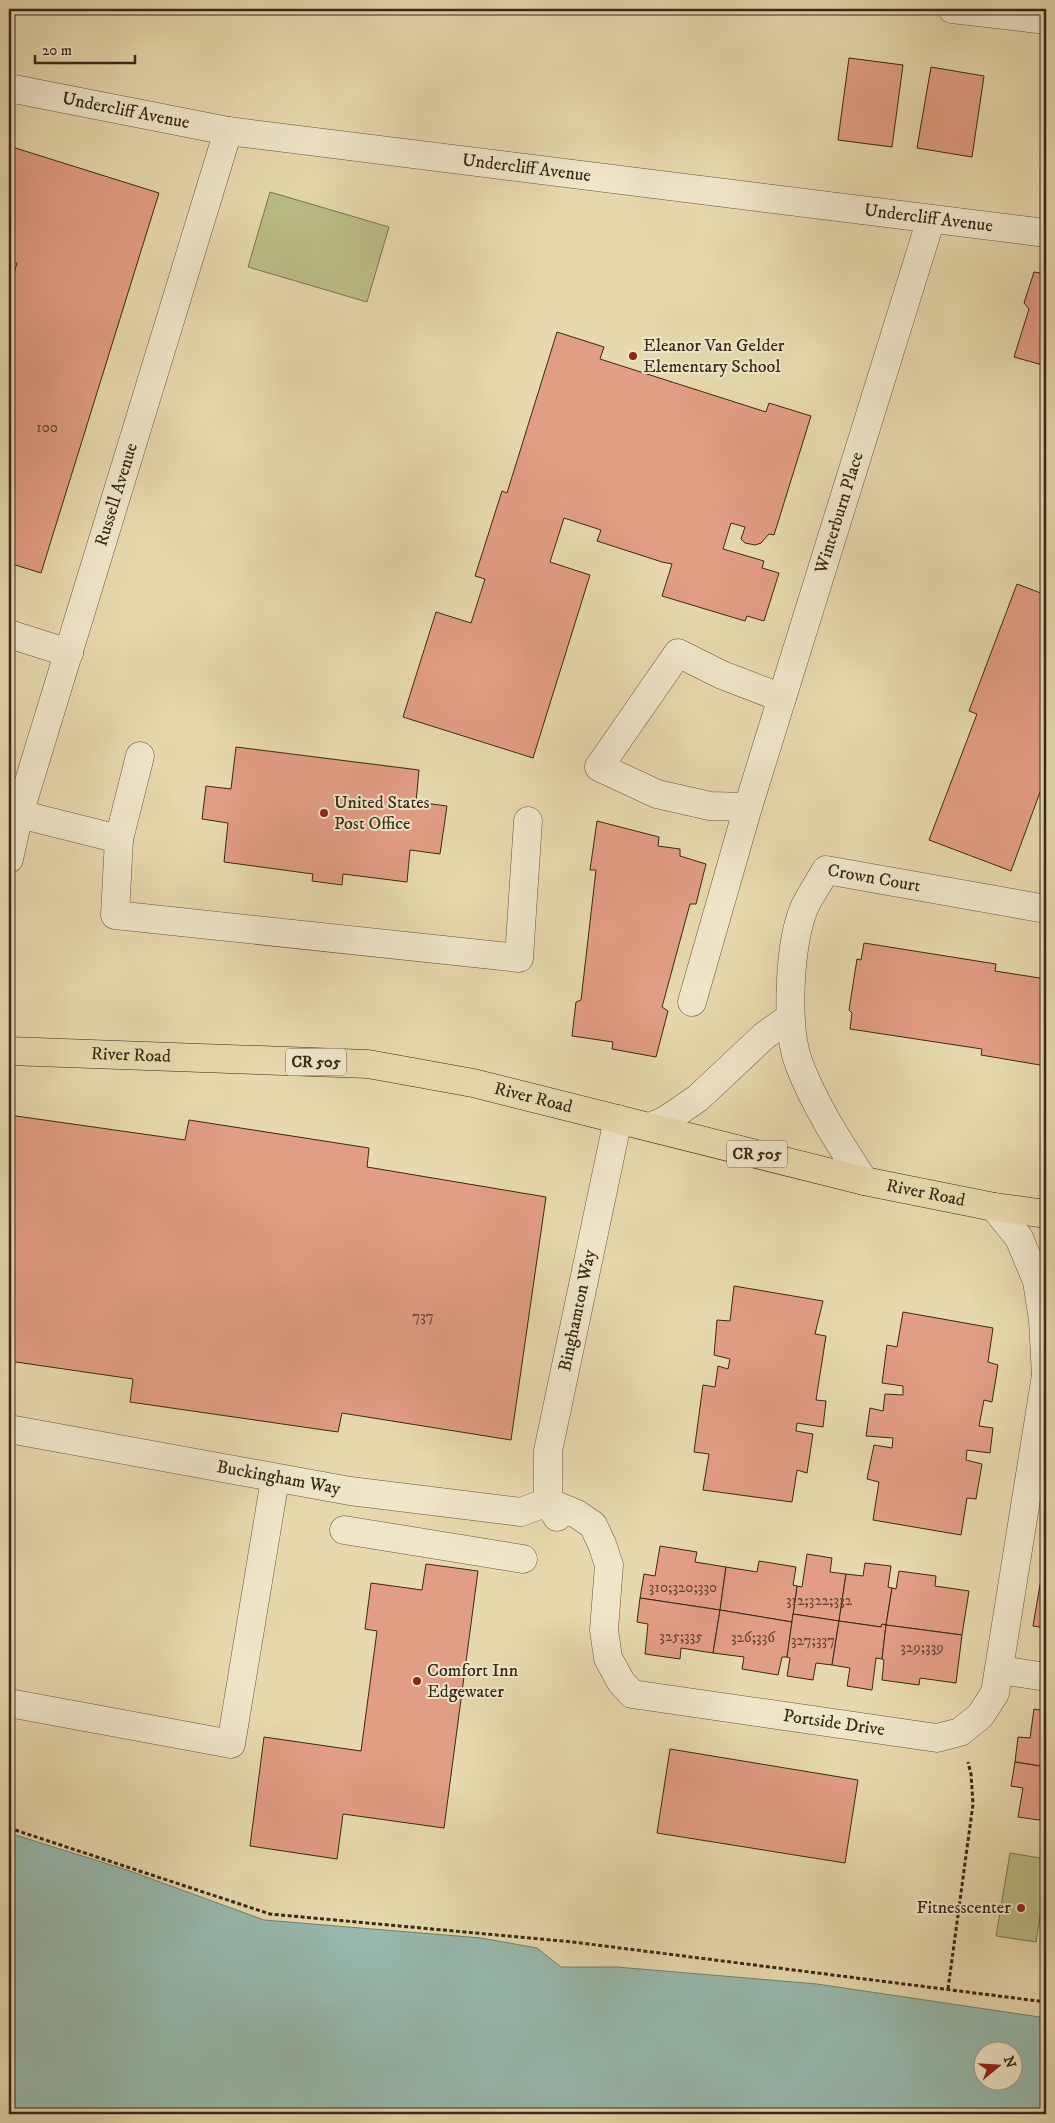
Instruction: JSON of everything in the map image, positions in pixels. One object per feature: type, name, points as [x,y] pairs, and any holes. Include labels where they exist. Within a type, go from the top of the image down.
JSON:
[{"type":"main road","name":"River Road","points":[[9,1051],[368,1064],[473,1083],[864,1181],[994,1207],[1046,1214]]},
{"type":"street","points":[[952,9],[1046,20]]},
{"type":"street","name":"Undercliff Avenue","points":[[9,88],[228,131],[1046,233]]},
{"type":"street","name":"Russell Avenue","points":[[9,859],[20,814],[228,131]]},
{"type":"street","name":"Winterburn Place","points":[[692,1002],[748,807],[932,219]]},
{"type":"street","points":[[9,634],[69,652]]},
{"type":"street","points":[[748,807],[710,806],[657,794],[599,767],[678,652],[722,675],[782,698]]},
{"type":"street","points":[[140,756],[119,839],[115,915],[518,958],[528,821]]},
{"type":"street","points":[[20,814],[119,839]]},
{"type":"street","name":"Crown Court","points":[[864,1181],[836,1138],[815,1100],[798,1063],[789,1018],[797,936],[805,907],[826,870],[1046,909]]},
{"type":"street","points":[[650,1127],[666,1120],[698,1098],[764,1036],[789,1018]]},
{"type":"street","name":"Binghamton Way","points":[[548,1502],[548,1451],[618,1119]]},
{"type":"street","name":"Portside Drive","points":[[548,1502],[562,1526],[579,1537],[602,1544],[609,1565],[604,1630],[608,1658],[621,1682],[632,1694],[913,1736],[937,1738],[960,1732],[980,1716],[995,1693],[1046,1376],[1043,1320],[1037,1281],[1019,1238],[994,1207]]},
{"type":"street","name":"Buckingham Way","points":[[9,1429],[350,1491],[521,1512],[548,1502]]},
{"type":"street","points":[[9,1703],[231,1744],[275,1478]]},
{"type":"street","points":[[344,1530],[523,1559]]},
{"type":"street","points":[[1000,1670],[1046,1677]]},
{"type":"path","points":[[948,1989],[973,1804],[971,1774],[960,1732]]},
{"type":"path","points":[[9,1828],[270,1914],[573,1942],[1046,2002]]},
{"type":"green space","points":[[270,192],[389,227],[367,302],[248,267]]},
{"type":"green space","name":"Fitnesscenter","points":[[1010,1853],[1046,1859],[1046,1880],[1036,1942],[996,1936]]},
{"type":"water","points":[[9,1833],[127,1870],[264,1920],[481,1938],[537,1948],[561,1967],[617,1967],[817,1984],[1046,2018],[1046,2114],[9,2114]]},
{"type":"building","points":[[849,58],[903,65],[892,147],[838,140]]},
{"type":"building","points":[[931,67],[984,76],[972,157],[917,148]]},
{"type":"building","points":[[9,146],[159,193],[41,573],[9,563],[9,290],[17,263],[9,261]]},
{"type":"building","points":[[1034,272],[1046,274],[1046,366],[1014,357],[1029,309],[1024,303]]},
{"type":"building","points":[[557,332],[604,347],[600,359],[766,412],[769,403],[811,416],[774,535],[769,534],[761,543],[755,545],[745,543],[741,539],[745,527],[731,523],[723,549],[764,561],[762,568],[779,573],[764,621],[747,616],[745,621],[662,596],[672,564],[597,541],[601,530],[564,518],[550,562],[590,575],[533,758],[403,717],[436,612],[471,623],[485,579],[475,576],[502,491],[507,493]]},
{"type":"building","points":[[1017,584],[1046,595],[1046,776],[1011,871],[929,840],[977,714],[969,711]]},
{"type":"building","name":"United States Post Office","points":[[236,747],[419,770],[416,802],[447,806],[440,854],[410,850],[407,882],[343,874],[342,885],[312,881],[313,874],[224,862],[228,823],[202,819],[206,786],[231,789]]},
{"type":"building","points":[[597,821],[659,837],[658,846],[680,849],[680,856],[706,864],[696,904],[690,904],[662,1007],[668,1011],[656,1057],[612,1049],[613,1042],[572,1036],[576,1002],[581,1000],[596,870],[590,870]]},
{"type":"building","points":[[864,943],[996,964],[995,971],[1046,979],[1046,1066],[981,1055],[982,1049],[850,1029],[852,1013],[849,1010],[857,959],[861,960]]},
{"type":"building","points":[[9,1115],[185,1140],[189,1120],[369,1148],[367,1167],[546,1197],[511,1440],[342,1413],[338,1432],[130,1402],[133,1379],[9,1361]]},
{"type":"building","points":[[734,1286],[823,1301],[815,1334],[826,1336],[816,1400],[826,1401],[823,1427],[797,1423],[796,1431],[813,1434],[807,1473],[797,1470],[792,1502],[703,1490],[709,1454],[694,1452],[703,1385],[715,1387],[718,1366],[728,1369],[730,1359],[714,1355],[717,1320],[730,1321]]},
{"type":"building","points":[[903,1312],[993,1328],[988,1362],[998,1365],[992,1402],[984,1400],[979,1426],[993,1428],[990,1453],[967,1450],[966,1460],[982,1464],[976,1499],[967,1498],[961,1535],[873,1520],[879,1482],[867,1479],[874,1445],[892,1448],[893,1438],[866,1436],[870,1408],[883,1411],[885,1394],[903,1395],[903,1386],[882,1383],[887,1345],[897,1347]]},
{"type":"building","points":[[1046,1539],[1046,1580],[1041,1579]]},
{"type":"building","points":[[660,1546],[697,1552],[695,1562],[726,1567],[720,1610],[640,1598],[644,1574],[655,1576]]},
{"type":"building","points":[[807,1554],[832,1558],[830,1572],[846,1574],[839,1621],[793,1614],[797,1586],[802,1587]]},
{"type":"building","points":[[759,1561],[796,1567],[793,1585],[797,1586],[792,1622],[720,1610],[726,1567],[757,1572]]},
{"type":"building","points":[[865,1563],[891,1566],[888,1587],[892,1588],[886,1625],[882,1624],[881,1627],[839,1621],[846,1574],[863,1576]]},
{"type":"building","name":"Comfort Inn Edgewater","points":[[426,1564],[478,1571],[444,1828],[343,1814],[337,1859],[250,1846],[264,1737],[361,1751],[377,1631],[365,1629],[371,1583],[422,1590]]},
{"type":"building","points":[[899,1571],[936,1576],[935,1586],[969,1591],[962,1635],[886,1625],[892,1588],[896,1589]]},
{"type":"building","points":[[1041,1579],[1046,1580],[1046,1628],[1033,1626]]},
{"type":"building","points":[[640,1598],[720,1610],[713,1653],[681,1648],[680,1659],[645,1654],[648,1624],[637,1622]]},
{"type":"building","points":[[720,1610],[792,1622],[787,1657],[782,1657],[778,1675],[742,1669],[744,1657],[713,1653]]},
{"type":"building","points":[[793,1614],[839,1621],[832,1665],[816,1663],[813,1680],[787,1676],[790,1658],[787,1657]]},
{"type":"building","points":[[839,1621],[881,1627],[882,1624],[886,1625],[882,1659],[876,1658],[872,1690],[847,1686],[850,1668],[832,1665]]},
{"type":"building","points":[[886,1625],[962,1635],[956,1683],[920,1678],[919,1685],[882,1680],[884,1660],[882,1659]]},
{"type":"building","points":[[1034,1709],[1046,1711],[1046,1767],[1015,1762],[1018,1737],[1030,1738]]},
{"type":"building","points":[[670,1749],[858,1780],[845,1863],[657,1833]]},
{"type":"building","points":[[1015,1762],[1046,1767],[1046,1821],[1018,1817],[1023,1788],[1011,1786]]},
{"type":"place","name":"Eleanor Van Gelder Elementary School","points":[[633,356]]},
{"type":"place","name":"United States Post Office","points":[[324,813]]},
{"type":"place","name":"Comfort Inn Edgewater","points":[[417,1681]]},
{"type":"place","name":"Fitnesscenter","points":[[1021,1908]]}]
